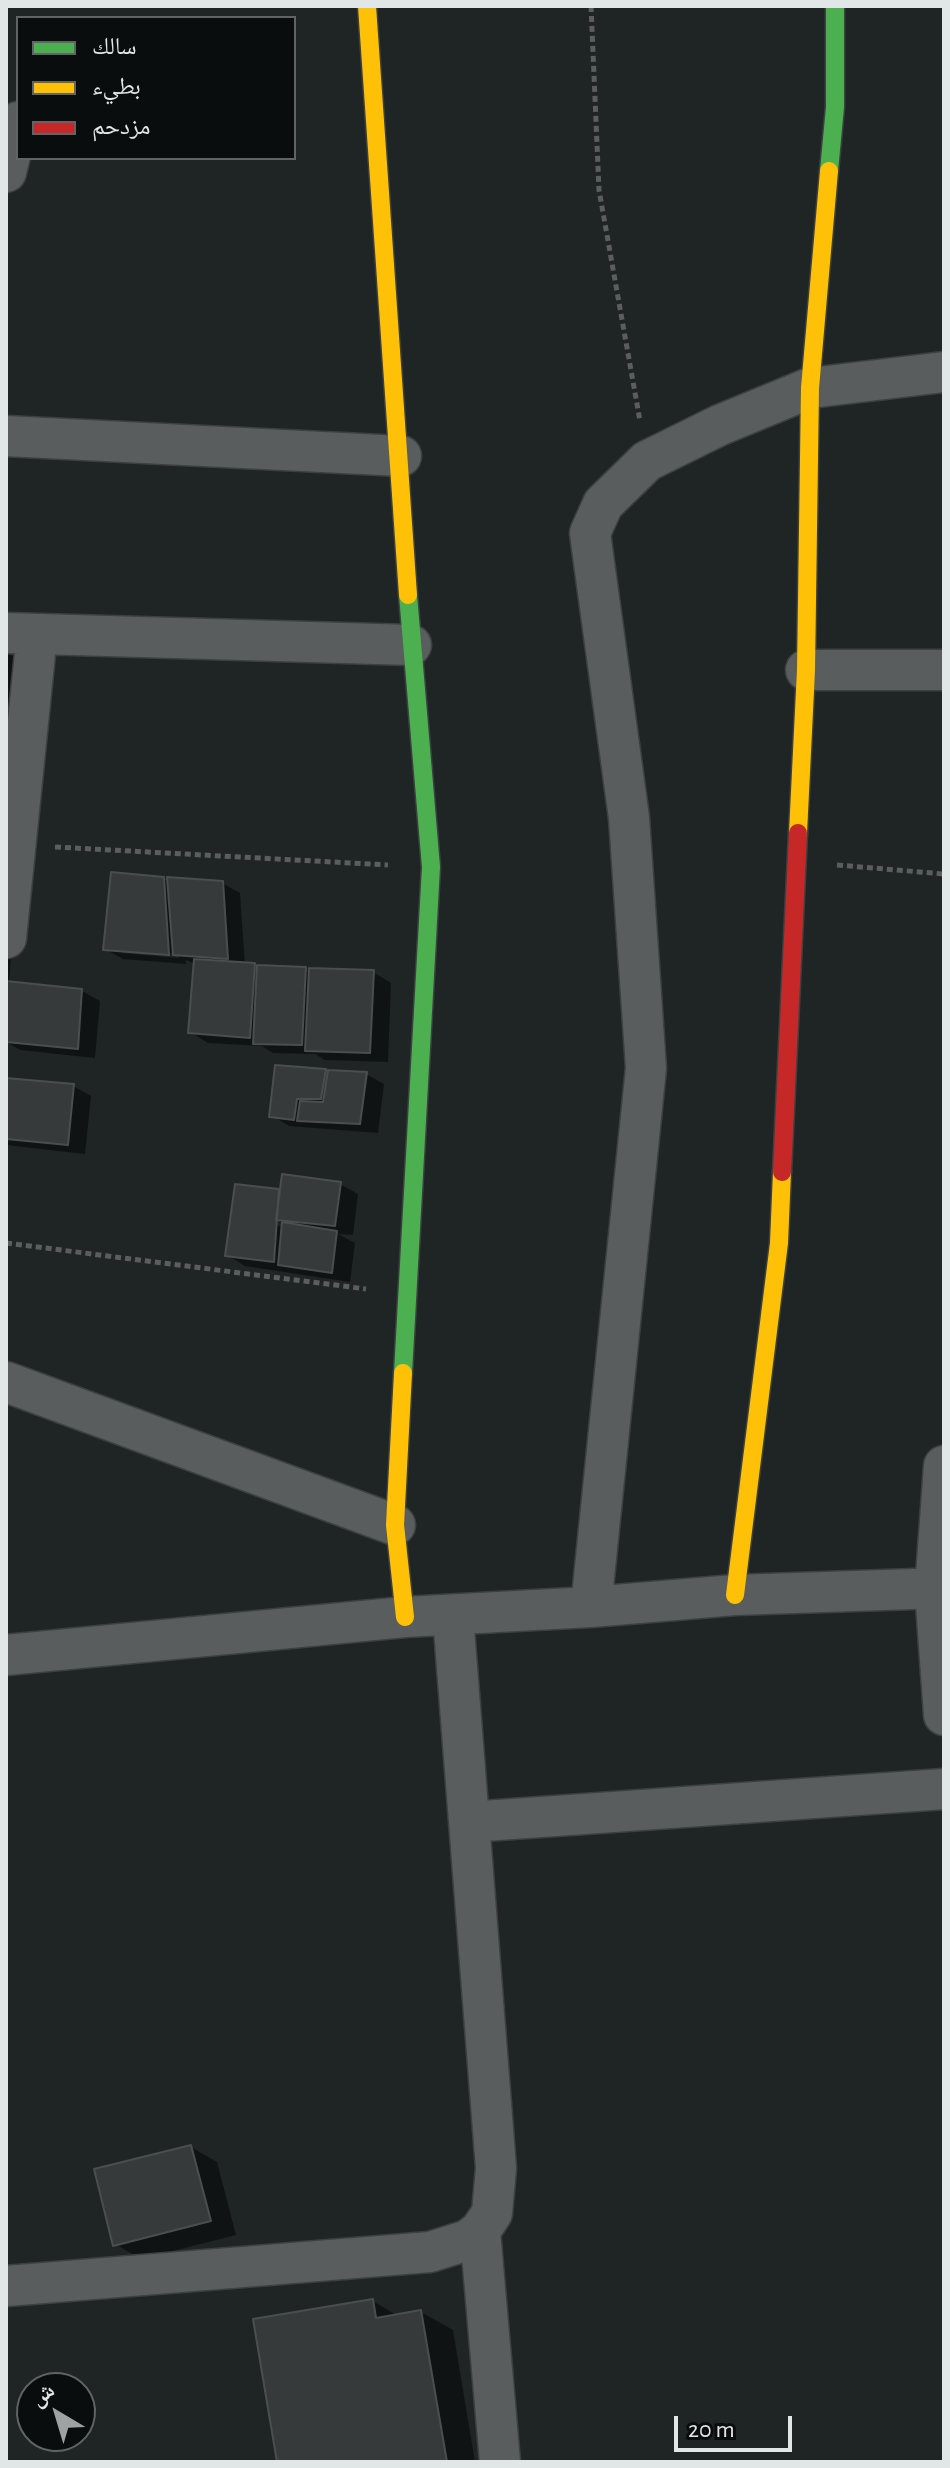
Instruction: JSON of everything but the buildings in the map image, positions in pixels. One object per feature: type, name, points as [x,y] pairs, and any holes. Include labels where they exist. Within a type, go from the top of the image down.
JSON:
[{"type":"street","points":[[367,6],[401,456],[411,645],[431,867],[395,1525],[405,1617]]},
{"type":"street","points":[[735,1595],[779,1243],[806,670],[810,388],[835,107],[835,6]]},
{"type":"street","points":[[6,172],[16,129]]},
{"type":"street","points":[[591,1607],[646,1068],[629,818],[590,533],[603,504],[647,461],[720,425],[810,388],[944,372]]},
{"type":"street","points":[[6,436],[401,456]]},
{"type":"street","points":[[6,938],[18,845],[21,633],[411,645]]},
{"type":"street","points":[[806,670],[944,670]]},
{"type":"street","points":[[6,1382],[395,1525]]},
{"type":"street","points":[[944,1466],[939,1589],[944,1715]]},
{"type":"street","points":[[6,1655],[405,1617],[735,1595],[939,1589]]},
{"type":"street","points":[[6,2286],[430,2252],[468,2240],[480,2231],[492,2213],[496,2168],[453,1616]]},
{"type":"street","points":[[469,1822],[944,1789]]},
{"type":"street","points":[[480,2231],[500,2462]]},
{"type":"path","points":[[591,6],[599,190],[647,461]]},
{"type":"path","points":[[18,845],[431,867]]},
{"type":"path","points":[[796,862],[944,874]]},
{"type":"path","points":[[6,1243],[409,1294]]},
{"type":"traffic: fast","points":[[829,171],[835,107],[835,6]]},
{"type":"traffic: fast","points":[[403,1373],[431,867],[408,595]]},
{"type":"traffic: slow","points":[[367,6],[408,595]]},
{"type":"traffic: slow","points":[[798,833],[806,670],[810,388],[829,171]]},
{"type":"traffic: slow","points":[[735,1595],[779,1243],[782,1172]]},
{"type":"traffic: slow","points":[[403,1373],[395,1525],[405,1617]]},
{"type":"traffic: jam","points":[[782,1172],[798,833]]}]
